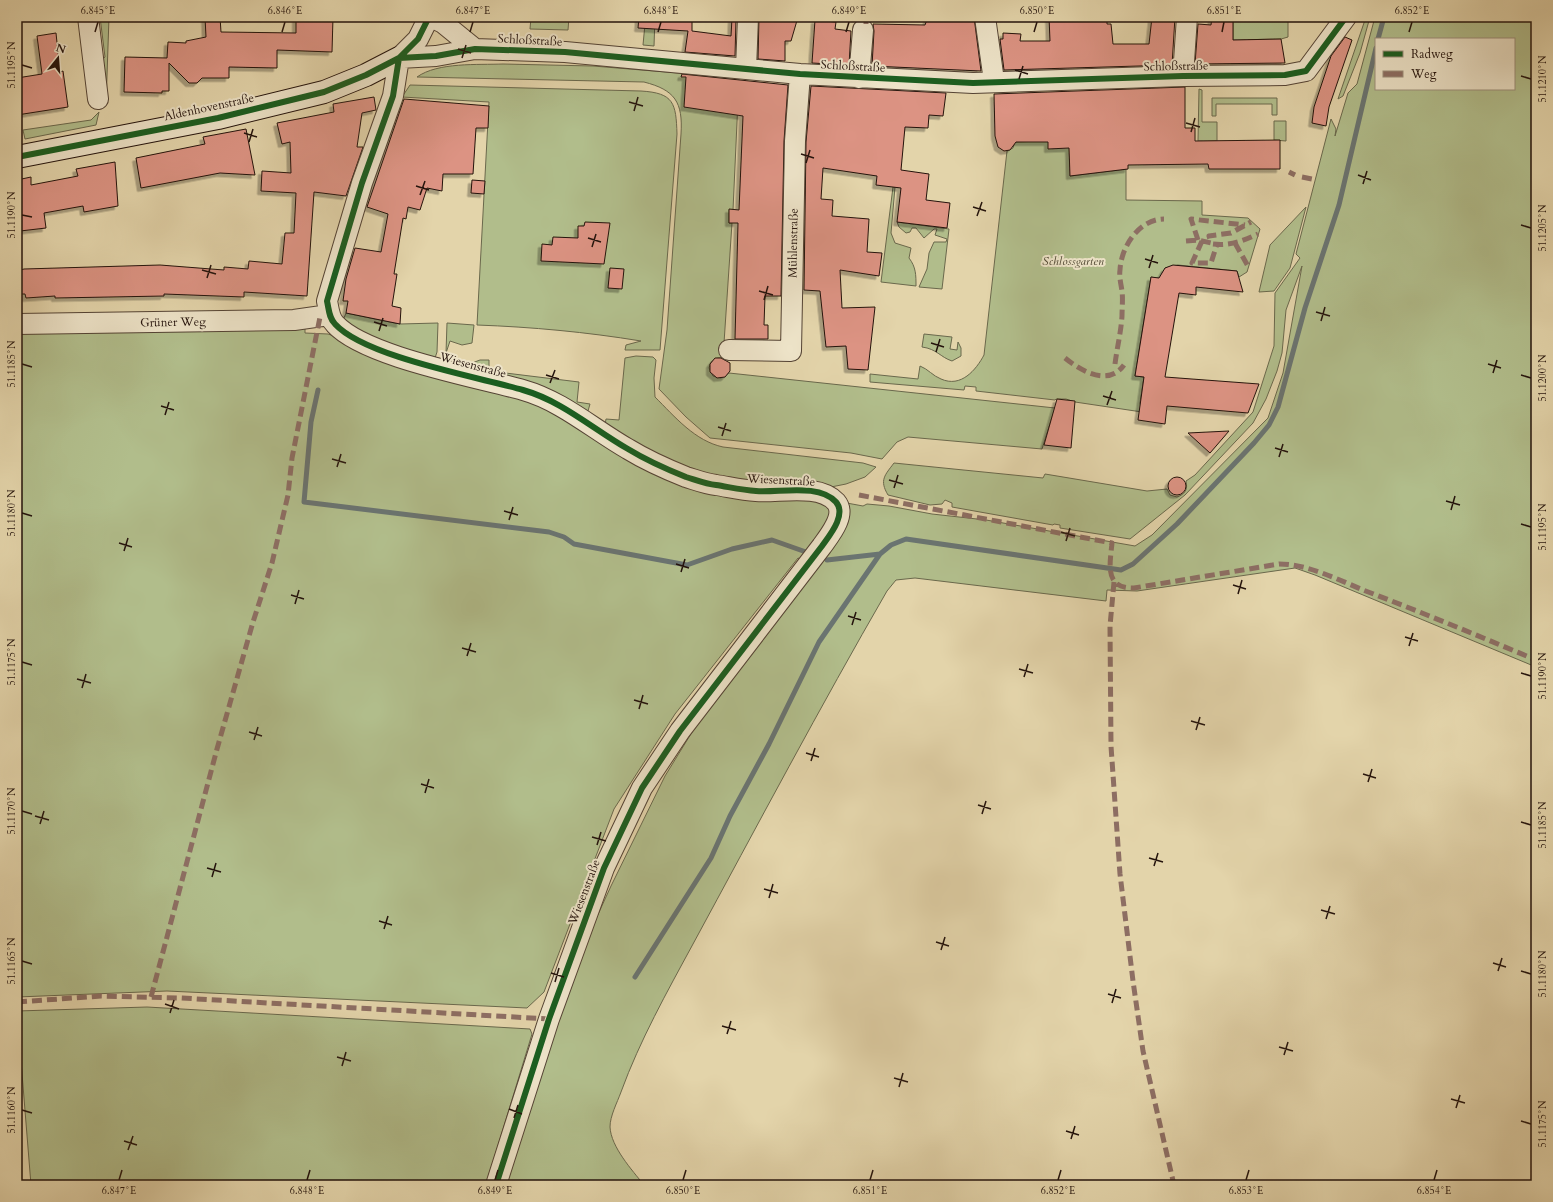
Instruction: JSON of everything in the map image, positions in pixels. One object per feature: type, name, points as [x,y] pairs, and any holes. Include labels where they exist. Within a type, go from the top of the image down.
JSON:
[{"type":"street","points":[[88,17],[98,99]]},
{"type":"street","points":[[329,315],[327,301],[338,260],[362,183],[393,96],[399,58],[418,39],[430,17],[443,23],[475,49]]},
{"type":"street","points":[[746,69],[748,17]]},
{"type":"street","points":[[984,17],[994,81]]},
{"type":"street","points":[[1183,76],[1187,17]]},
{"type":"street","name":"Schloßstraße","points":[[399,58],[436,56],[475,49],[566,52],[800,74],[973,83],[994,81],[1183,76],[1285,75],[1306,71],[1346,17]]},
{"type":"street","points":[[859,78],[865,24]]},
{"type":"street","name":"Aldenhovenstraße","points":[[17,157],[218,118],[324,92],[366,75],[399,58]]},
{"type":"street","name":"Mühlenstraße","points":[[729,350],[791,350],[795,141],[800,74]]},
{"type":"street","name":"Grüner Weg","points":[[17,324],[294,320],[329,315]]},
{"type":"street","name":"Wiesenstraße","points":[[329,315],[335,324],[354,338],[385,352],[525,390],[558,405],[596,427],[627,449],[668,470],[708,484],[756,491],[806,490],[827,494],[837,503],[839,517],[822,546],[680,731],[642,788],[604,868],[545,1028],[496,1185]]},
{"type":"green space","points":[[100,17],[109,17],[106,105],[103,104],[100,61],[105,57]]},
{"type":"green space","points":[[531,17],[569,17],[568,30],[530,29]]},
{"type":"green space","points":[[626,17],[655,17],[654,46],[643,45],[645,24],[640,19]]},
{"type":"green space","points":[[1233,17],[1288,17],[1288,37],[1281,39],[1233,40]]},
{"type":"green space","points":[[1366,17],[1370,17],[1360,53],[1343,96],[1338,99]]},
{"type":"green space","points":[[1375,17],[1536,17],[1536,667],[1295,568],[1137,591],[1107,590],[1106,601],[915,578],[896,580],[887,591],[837,678],[664,998],[628,1073],[612,1114],[610,1123],[611,1135],[618,1150],[644,1185],[502,1185],[546,1028],[611,886],[665,776],[718,690],[813,564],[798,558],[675,714],[614,809],[544,992],[527,1008],[167,991],[17,997],[17,331],[305,328],[305,333],[328,334],[533,403],[646,466],[863,506],[867,504],[889,506],[932,514],[986,520],[1135,546],[1152,535],[1268,418],[1283,373],[1302,266],[1286,310],[1282,353],[1277,371],[1266,399],[1253,423],[1185,495],[1130,539],[1060,528],[1060,525],[952,507],[952,503],[945,500],[942,504],[930,505],[888,495],[885,490],[884,478],[894,463],[1043,478],[1045,474],[1147,491],[1167,489],[1170,495],[1177,497],[1184,493],[1187,487],[1186,481],[1195,475],[1253,412],[1274,346],[1275,293],[1300,258],[1296,254],[1331,119],[1336,129],[1335,136],[1348,93],[1357,84]]},
{"type":"green space","points":[[503,64],[593,66],[739,78],[733,210],[729,210],[729,223],[732,223],[723,358],[718,358],[711,363],[709,368],[713,376],[721,378],[729,373],[1055,408],[1042,449],[908,437],[897,442],[882,459],[851,453],[710,438],[686,417],[659,389],[667,330],[681,134],[680,114],[675,99],[663,89],[644,82],[417,77],[436,69],[458,65]]},
{"type":"green space","points":[[410,85],[641,91],[652,92],[667,97],[674,107],[676,114],[677,134],[660,350],[625,350],[626,345],[641,341],[600,335],[518,327],[477,325],[489,102],[402,97]]},
{"type":"green space","points":[[1199,89],[1202,90],[1202,122],[1217,122],[1217,141],[1198,141]]},
{"type":"green space","points":[[1212,98],[1277,98],[1277,115],[1272,115],[1272,104],[1216,104],[1216,116],[1212,116]]},
{"type":"green space","points":[[99,112],[96,125],[25,139],[23,130],[91,120]]},
{"type":"green space","points":[[1274,121],[1286,121],[1286,141],[1274,140]]},
{"type":"green space","name":"Schlossgarten","points":[[1069,140],[1070,176],[1126,169],[1126,200],[1202,201],[1202,215],[1248,218],[1260,229],[1247,272],[1239,277],[1237,271],[1178,265],[1165,268],[1161,279],[1151,277],[1135,376],[1144,377],[1140,403],[1142,412],[1075,402],[1066,399],[1055,400],[976,391],[976,387],[965,386],[964,390],[870,382],[870,374],[918,379],[920,366],[941,379],[955,381],[967,376],[977,366],[984,355],[1007,151],[1013,148],[1015,142]]},
{"type":"green space","points":[[893,187],[895,187],[891,233],[895,243],[911,248],[909,258],[915,271],[916,286],[881,282]]},
{"type":"green space","points":[[1306,207],[1290,268],[1274,291],[1259,292],[1270,245]]},
{"type":"green space","points":[[897,222],[949,229],[942,289],[919,287],[927,269],[929,253],[934,242],[946,242],[947,239],[935,235],[937,229],[934,229],[924,238],[916,228],[912,228],[910,232],[906,233],[899,227]]},
{"type":"green space","points":[[346,313],[400,324],[438,323],[437,352],[434,361],[398,350],[361,333],[351,326],[344,318]]},
{"type":"green space","points":[[447,323],[474,325],[472,343],[462,345],[450,341],[446,353]]},
{"type":"green space","points":[[924,334],[952,337],[950,349],[957,350],[958,342],[961,348],[961,356],[952,361],[931,349],[922,347]]},
{"type":"green space","points":[[636,356],[653,357],[656,360],[654,378],[655,397],[694,434],[713,444],[723,447],[863,463],[876,467],[865,477],[846,484],[831,487],[753,484],[666,464],[605,425],[606,419],[619,420],[625,358]]},
{"type":"green space","points":[[480,360],[489,360],[489,371],[579,382],[577,402],[590,404],[588,411],[471,367],[472,363]]},
{"type":"green space","points":[[147,1007],[530,1029],[532,1034],[486,1185],[31,1185],[17,1011]]},
{"type":"building","points":[[205,17],[220,17],[221,32],[296,33],[296,17],[333,17],[332,52],[277,50],[277,68],[229,67],[229,78],[202,78],[197,83],[189,83],[169,63],[169,91],[162,91],[162,93],[124,92],[125,57],[167,58],[168,42],[186,43],[186,41],[206,37]]},
{"type":"building","points":[[639,17],[692,17],[692,31],[731,36],[732,18],[736,18],[735,56],[685,52],[688,31],[638,28]]},
{"type":"building","points":[[759,17],[798,17],[791,41],[785,41],[785,61],[758,59]]},
{"type":"building","points":[[928,17],[974,17],[981,71],[872,66],[873,24],[925,25]]},
{"type":"building","points":[[1049,17],[1107,17],[1107,24],[1111,24],[1113,44],[1149,44],[1152,17],[1175,17],[1172,65],[1004,70],[1000,39],[1003,39],[1003,33],[1021,34],[1020,41],[1050,41]]},
{"type":"building","points":[[1212,17],[1233,17],[1233,40],[1281,39],[1285,63],[1195,64],[1198,24],[1211,25]]},
{"type":"building","points":[[815,20],[836,22],[835,29],[851,31],[849,65],[812,63]]},
{"type":"building","points":[[56,33],[60,72],[63,71],[68,107],[17,115],[17,78],[42,74],[37,36]]},
{"type":"building","points":[[1345,37],[1352,40],[1329,107],[1326,126],[1312,123],[1314,107],[1331,56]]},
{"type":"building","points":[[682,74],[788,85],[784,141],[781,296],[765,296],[764,325],[768,325],[768,339],[735,339],[738,223],[729,223],[729,209],[739,210],[743,116],[684,107],[686,77],[681,77]]},
{"type":"building","points":[[811,86],[946,93],[943,116],[929,115],[928,128],[905,127],[901,170],[929,174],[926,200],[950,203],[947,228],[897,222],[901,188],[876,185],[877,176],[823,168],[821,199],[833,200],[832,216],[869,219],[867,252],[882,253],[879,276],[840,270],[842,308],[875,307],[868,370],[848,369],[846,346],[826,347],[820,291],[804,290],[806,142]]},
{"type":"building","points":[[1185,87],[1185,128],[1195,128],[1195,141],[1280,140],[1280,169],[1209,169],[1208,164],[1128,165],[1128,169],[1070,176],[1069,148],[1048,149],[1048,142],[1016,142],[1010,150],[1004,151],[998,147],[995,136],[994,94]]},
{"type":"building","points":[[374,97],[376,110],[362,113],[357,147],[363,147],[346,196],[314,192],[307,296],[244,292],[244,297],[164,294],[164,296],[55,298],[55,296],[26,298],[25,294],[17,294],[17,271],[24,269],[160,265],[224,270],[224,267],[248,269],[249,261],[282,264],[285,233],[294,233],[296,193],[261,191],[262,171],[291,173],[290,142],[282,144],[277,123],[334,112],[333,104]]},
{"type":"building","points":[[404,99],[489,106],[488,128],[476,128],[473,174],[443,174],[442,191],[427,188],[420,210],[408,207],[406,219],[403,218],[394,274],[397,274],[392,306],[401,308],[400,324],[346,313],[348,301],[343,301],[346,279],[355,248],[381,252],[388,214],[367,207]]},
{"type":"building","points":[[246,129],[255,175],[220,173],[141,188],[136,158],[205,144],[203,137]]},
{"type":"building","points":[[115,162],[118,206],[84,212],[83,206],[44,213],[46,228],[20,231],[20,218],[17,218],[17,180],[31,177],[31,185],[78,176],[76,169]]},
{"type":"building","points":[[472,180],[485,181],[484,194],[471,193]]},
{"type":"building","points":[[585,222],[610,223],[604,264],[541,261],[542,244],[552,245],[553,237],[578,238],[578,226],[584,226]]},
{"type":"building","points":[[1173,265],[1237,271],[1243,292],[1196,287],[1196,295],[1179,293],[1165,377],[1259,384],[1248,413],[1167,406],[1165,424],[1138,420],[1144,377],[1135,376],[1151,277],[1159,278],[1165,268]]},
{"type":"building","points":[[610,268],[624,269],[622,289],[608,288]]},
{"type":"building","points":[[715,358],[721,358],[730,363],[730,371],[725,377],[717,378],[710,372],[710,364]]},
{"type":"building","points":[[1057,399],[1075,401],[1071,448],[1044,445]]},
{"type":"building","points":[[1229,431],[1210,453],[1188,433]]},
{"type":"building","points":[[1177,477],[1183,480],[1186,486],[1183,492],[1177,495],[1171,492],[1168,486],[1171,480]]},
{"type":"waterway","points":[[1378,38],[1384,17]]},
{"type":"waterway","points":[[827,560],[880,554],[891,545],[906,539],[1121,570],[1133,564],[1177,524],[1254,443],[1269,425],[1278,407],[1305,308],[1339,205],[1375,52]]},
{"type":"waterway","points":[[318,390],[311,422],[304,502],[549,532],[564,537],[574,544],[687,565],[732,549],[772,540],[806,552]]},
{"type":"waterway","points":[[635,977],[711,858],[730,816],[769,744],[819,642],[880,554]]},
{"type":"marked path","points":[[866,17],[866,24]]},
{"type":"marked path","points":[[1289,172],[1295,175]]},
{"type":"marked path","points":[[1302,177],[1312,179]]},
{"type":"marked path","points":[[1115,364],[1122,316],[1120,273],[1121,261],[1124,252],[1133,236],[1139,229],[1155,220],[1164,219]]},
{"type":"marked path","points":[[1198,240],[1191,219],[1245,225]]},
{"type":"marked path","points":[[1186,241],[1198,240],[1211,243],[1209,236],[1231,233],[1251,222]]},
{"type":"marked path","points":[[1213,244],[1236,242],[1258,234]]},
{"type":"marked path","points":[[1202,241],[1192,263],[1211,263],[1217,244]]},
{"type":"marked path","points":[[1235,243],[1249,268]]},
{"type":"marked path","points":[[151,997],[217,749],[253,622],[272,563],[288,495],[292,458],[320,317]]},
{"type":"marked path","points":[[1065,358],[1079,368],[1094,375],[1110,375],[1118,372],[1124,365]]},
{"type":"marked path","points":[[859,495],[1112,543],[1110,559],[1111,574],[1113,580],[1124,587],[1134,588],[1279,564],[1311,569],[1536,660]]},
{"type":"marked path","points":[[1114,582],[1110,626],[1111,746],[1120,874],[1143,1051],[1174,1185]]},
{"type":"marked path","points":[[17,1002],[101,996],[181,998],[549,1019]]},
{"type":"cycle path","points":[[17,157],[218,118],[324,92],[366,75],[399,58],[418,39],[429,17]]},
{"type":"cycle path","points":[[399,58],[436,56],[475,49],[565,52],[800,74],[973,83],[1183,76],[1285,75],[1306,71],[1346,17]]},
{"type":"cycle path","points":[[399,58],[393,96],[362,183],[327,301],[330,316],[333,322],[350,336],[396,356],[523,390],[551,401],[635,453],[686,477],[708,484],[751,491],[798,490],[820,493],[829,496],[839,507],[838,519],[829,537],[680,731],[642,788],[604,868],[549,1019],[496,1185]]}]
